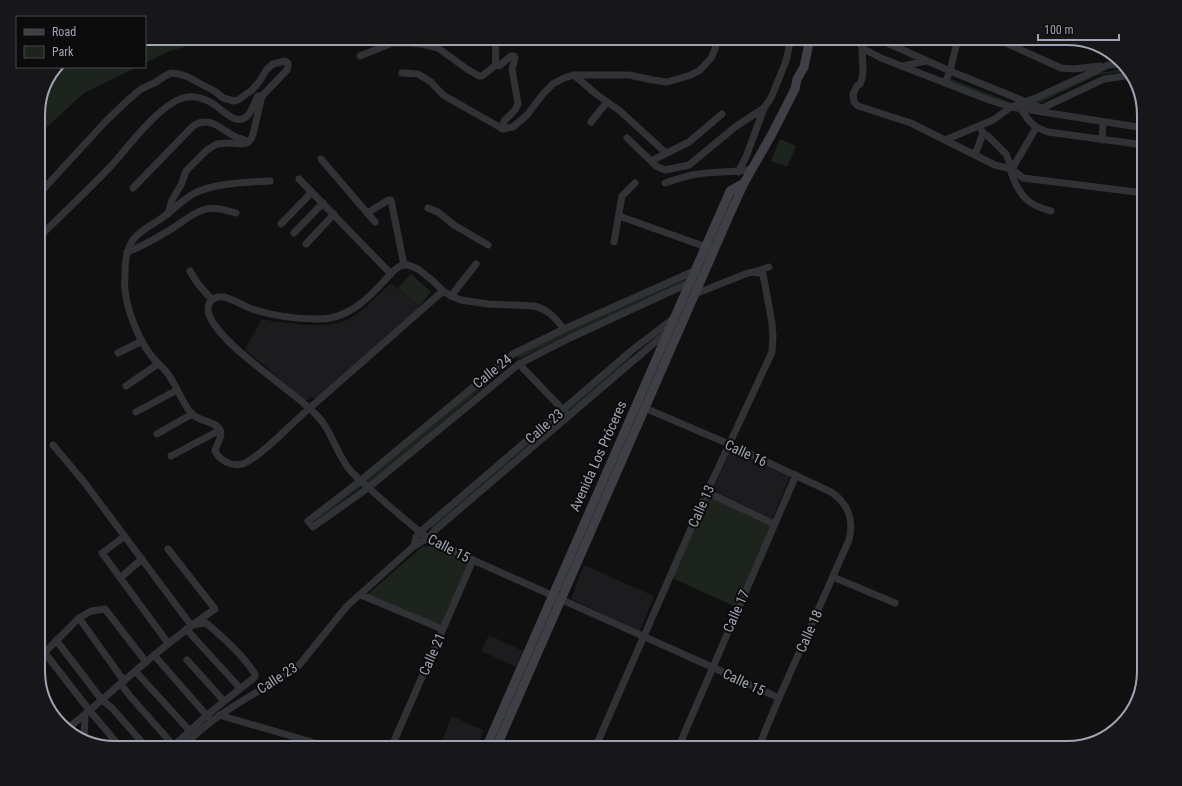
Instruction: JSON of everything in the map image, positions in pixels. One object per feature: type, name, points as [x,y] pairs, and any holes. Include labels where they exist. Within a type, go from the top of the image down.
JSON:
[{"type":"main road","name":"Avenida Los Próceres","points":[[499,741],[744,183],[772,134],[795,89],[797,79],[804,67],[808,45]]},
{"type":"main road","name":"Avenida Los Próceres","points":[[489,741],[730,191],[744,183]]},
{"type":"street","points":[[360,56],[387,45]]},
{"type":"street","points":[[426,45],[438,48],[479,76],[482,76],[496,65],[499,66],[511,56],[515,57],[512,69],[518,104],[504,121],[503,128]]},
{"type":"street","points":[[495,45],[496,65]]},
{"type":"street","points":[[402,73],[418,74],[431,82],[443,95],[503,128],[514,127],[527,115],[543,94],[553,84],[564,78],[574,75],[629,75],[667,82],[691,75],[700,70],[711,58],[717,45]]},
{"type":"street","points":[[738,172],[746,157],[764,108],[771,98],[786,61],[789,45]]},
{"type":"street","points":[[861,45],[862,78],[853,94],[854,102],[858,106],[911,122],[995,165],[1012,169],[1023,178],[1137,192]]},
{"type":"street","points":[[892,45],[950,71],[1034,112],[1137,127]]},
{"type":"street","points":[[945,83],[950,71],[956,45]]},
{"type":"street","points":[[1010,45],[1061,68],[1074,70],[1115,64]]},
{"type":"street","points":[[862,48],[881,58],[989,100],[1011,107],[1023,106],[1041,108]]},
{"type":"street","points":[[45,187],[105,122],[128,100],[140,89],[165,76],[171,73],[188,77],[216,92],[223,98],[234,101],[238,100],[252,90],[260,82],[267,69],[273,64],[285,61],[288,63],[287,70],[262,96],[258,96],[248,116],[242,119],[232,118],[211,103],[193,96],[183,98],[173,103],[154,118],[111,166],[45,231]]},
{"type":"street","points":[[902,66],[927,61]]},
{"type":"street","points":[[1023,106],[1038,97],[1108,65]]},
{"type":"street","points":[[574,75],[620,112],[666,154]]},
{"type":"street","points":[[1034,112],[1104,79],[1125,76]]},
{"type":"street","points":[[168,214],[172,200],[181,185],[186,171],[207,150],[217,144],[242,144],[248,142],[253,134],[262,96]]},
{"type":"street","points":[[591,122],[607,102]]},
{"type":"street","points":[[1023,106],[1029,122],[1036,128],[1048,132],[1137,144]]},
{"type":"street","points":[[946,140],[993,120],[1011,107]]},
{"type":"street","points":[[627,138],[656,166],[665,170],[689,165],[735,127],[764,108]]},
{"type":"street","points":[[653,163],[655,159],[689,142],[722,114]]},
{"type":"street","points":[[133,188],[193,126],[200,122],[208,122],[248,142]]},
{"type":"street","points":[[1102,140],[1103,122]]},
{"type":"street","points":[[979,126],[983,133],[1006,154],[1012,169],[1011,172],[1022,196],[1034,205],[1051,211]]},
{"type":"street","points":[[1012,169],[1036,128]]},
{"type":"street","points":[[975,154],[983,133]]},
{"type":"street","points":[[322,159],[375,222]]},
{"type":"street","points":[[665,183],[696,174],[709,172],[738,172],[752,169]]},
{"type":"street","points":[[299,179],[391,274]]},
{"type":"street","points":[[270,181],[224,185],[201,190],[188,197],[168,214],[141,232],[134,239],[127,252],[125,263],[125,289],[127,304],[142,341],[158,364],[170,375],[180,397],[192,414],[217,426],[220,430],[220,438],[215,450],[217,456],[222,460],[231,464],[240,465],[260,454],[443,291]]},
{"type":"street","points":[[614,242],[622,196],[635,183]]},
{"type":"street","points":[[281,224],[312,192]]},
{"type":"street","points":[[367,213],[391,200],[404,265]]},
{"type":"street","points":[[294,233],[323,203]]},
{"type":"street","points":[[428,208],[438,212],[454,225],[488,246]]},
{"type":"street","points":[[127,252],[168,232],[203,210],[214,209],[236,213]]},
{"type":"street","points":[[306,244],[334,214]]},
{"type":"street","points":[[619,216],[714,250]]},
{"type":"street","points":[[451,296],[476,264]]},
{"type":"street","points":[[190,270],[196,282],[204,292],[215,298],[228,298],[250,308],[276,316],[324,320],[340,316],[355,308],[376,290],[395,269],[404,265],[412,266],[418,269],[451,296],[461,300],[475,302],[541,307],[548,311],[564,329]]},
{"type":"street","points":[[689,283],[697,290],[769,267]]},
{"type":"street","points":[[694,271],[704,274]]},
{"type":"street","name":"Calle 24","points":[[689,283],[570,338],[519,364],[368,488],[314,528],[308,521],[360,481],[510,356],[564,329],[694,271]]},
{"type":"street","name":"Calle 13","points":[[598,741],[707,492],[772,352],[772,323],[763,274],[751,272]]},
{"type":"street","name":"Calle 15","points":[[215,298],[209,303],[208,311],[209,317],[217,329],[233,346],[319,417],[330,434],[343,461],[360,481],[428,538],[473,560],[779,698]]},
{"type":"street","points":[[674,318],[683,321]]},
{"type":"street","name":"Calle 23","points":[[414,546],[416,537],[420,532],[631,351],[674,318]]},
{"type":"street","points":[[668,332],[677,336]]},
{"type":"street","name":"Calle 23","points":[[189,741],[210,718],[219,715],[295,669],[347,606],[414,546],[428,538],[434,531],[668,332]]},
{"type":"street","points":[[118,353],[142,341]]},
{"type":"street","points":[[126,386],[158,364]]},
{"type":"street","points":[[519,364],[569,417]]},
{"type":"street","points":[[136,412],[177,390]]},
{"type":"street","name":"Calle 16","points":[[636,404],[729,444],[831,492],[839,497],[848,512]]},
{"type":"street","points":[[157,434],[192,414]]},
{"type":"street","points":[[171,456],[220,430]]},
{"type":"street","points":[[53,445],[84,482],[125,536],[189,627],[240,688]]},
{"type":"street","name":"Calle 17","points":[[681,741],[796,476]]},
{"type":"street","points":[[707,492],[774,524]]},
{"type":"street","name":"Calle 18","points":[[762,741],[779,698],[849,540],[850,520],[848,512]]},
{"type":"street","points":[[125,536],[102,553],[168,643]]},
{"type":"street","points":[[72,726],[168,643],[215,609],[168,548]]},
{"type":"street","points":[[120,578],[142,559]]},
{"type":"street","name":"Calle 21","points":[[394,741],[473,560]]},
{"type":"street","points":[[832,577],[895,603]]},
{"type":"street","points":[[361,595],[442,629]]},
{"type":"street","points":[[45,651],[79,618],[91,611],[106,609],[146,662]]},
{"type":"street","points":[[79,618],[129,695],[167,741]]},
{"type":"street","points":[[179,741],[190,731],[210,718],[224,702],[254,677],[254,672],[238,653],[222,636],[206,623],[189,627]]},
{"type":"street","points":[[56,640],[102,700],[112,708],[141,741]]},
{"type":"street","points":[[45,653],[87,713],[114,741]]},
{"type":"street","points":[[154,655],[210,718]]},
{"type":"street","points":[[187,660],[224,702]]},
{"type":"street","points":[[135,672],[190,731]]},
{"type":"street","points":[[85,734],[87,713]]},
{"type":"street","points":[[219,715],[303,741]]},
{"type":"shaded area","points":[[391,283],[420,307],[317,400],[310,397],[308,400],[304,400],[245,349],[262,319],[307,325],[325,325],[342,322],[366,307]]},
{"type":"shaded area","points":[[731,450],[790,476],[772,519],[712,490]]},
{"type":"shaded area","points":[[584,565],[654,596],[640,631],[571,599]]},
{"type":"shaded area","points":[[489,635],[523,651],[516,667],[481,651]]},
{"type":"shaded area","points":[[452,716],[484,731],[479,741],[442,741]]},
{"type":"green space","points":[[146,45],[191,45],[170,51],[146,63]]},
{"type":"green space","points":[[63,68],[135,68],[84,93],[45,129],[47,97],[52,84]]},
{"type":"green space","points":[[1121,70],[1122,72],[1098,75],[1037,104],[1033,102],[1097,73]]},
{"type":"green space","points":[[951,79],[1010,102],[1006,104],[949,82]]},
{"type":"green space","points":[[780,139],[796,146],[787,167],[771,161]]},
{"type":"green space","points":[[411,274],[431,292],[419,306],[398,288]]},
{"type":"green space","points":[[686,274],[687,278],[685,282],[519,359],[515,355]]},
{"type":"green space","points":[[630,356],[633,360],[570,414],[566,411]]},
{"type":"green space","points":[[508,360],[512,363],[368,485],[364,480]]},
{"type":"green space","points":[[562,413],[566,417],[433,529],[431,527],[431,526]]},
{"type":"green space","points":[[359,484],[361,487],[315,522],[312,519]]},
{"type":"green space","points":[[708,495],[771,525],[736,607],[672,578]]},
{"type":"green space","points":[[422,547],[441,547],[469,560],[442,627],[367,595]]}]
